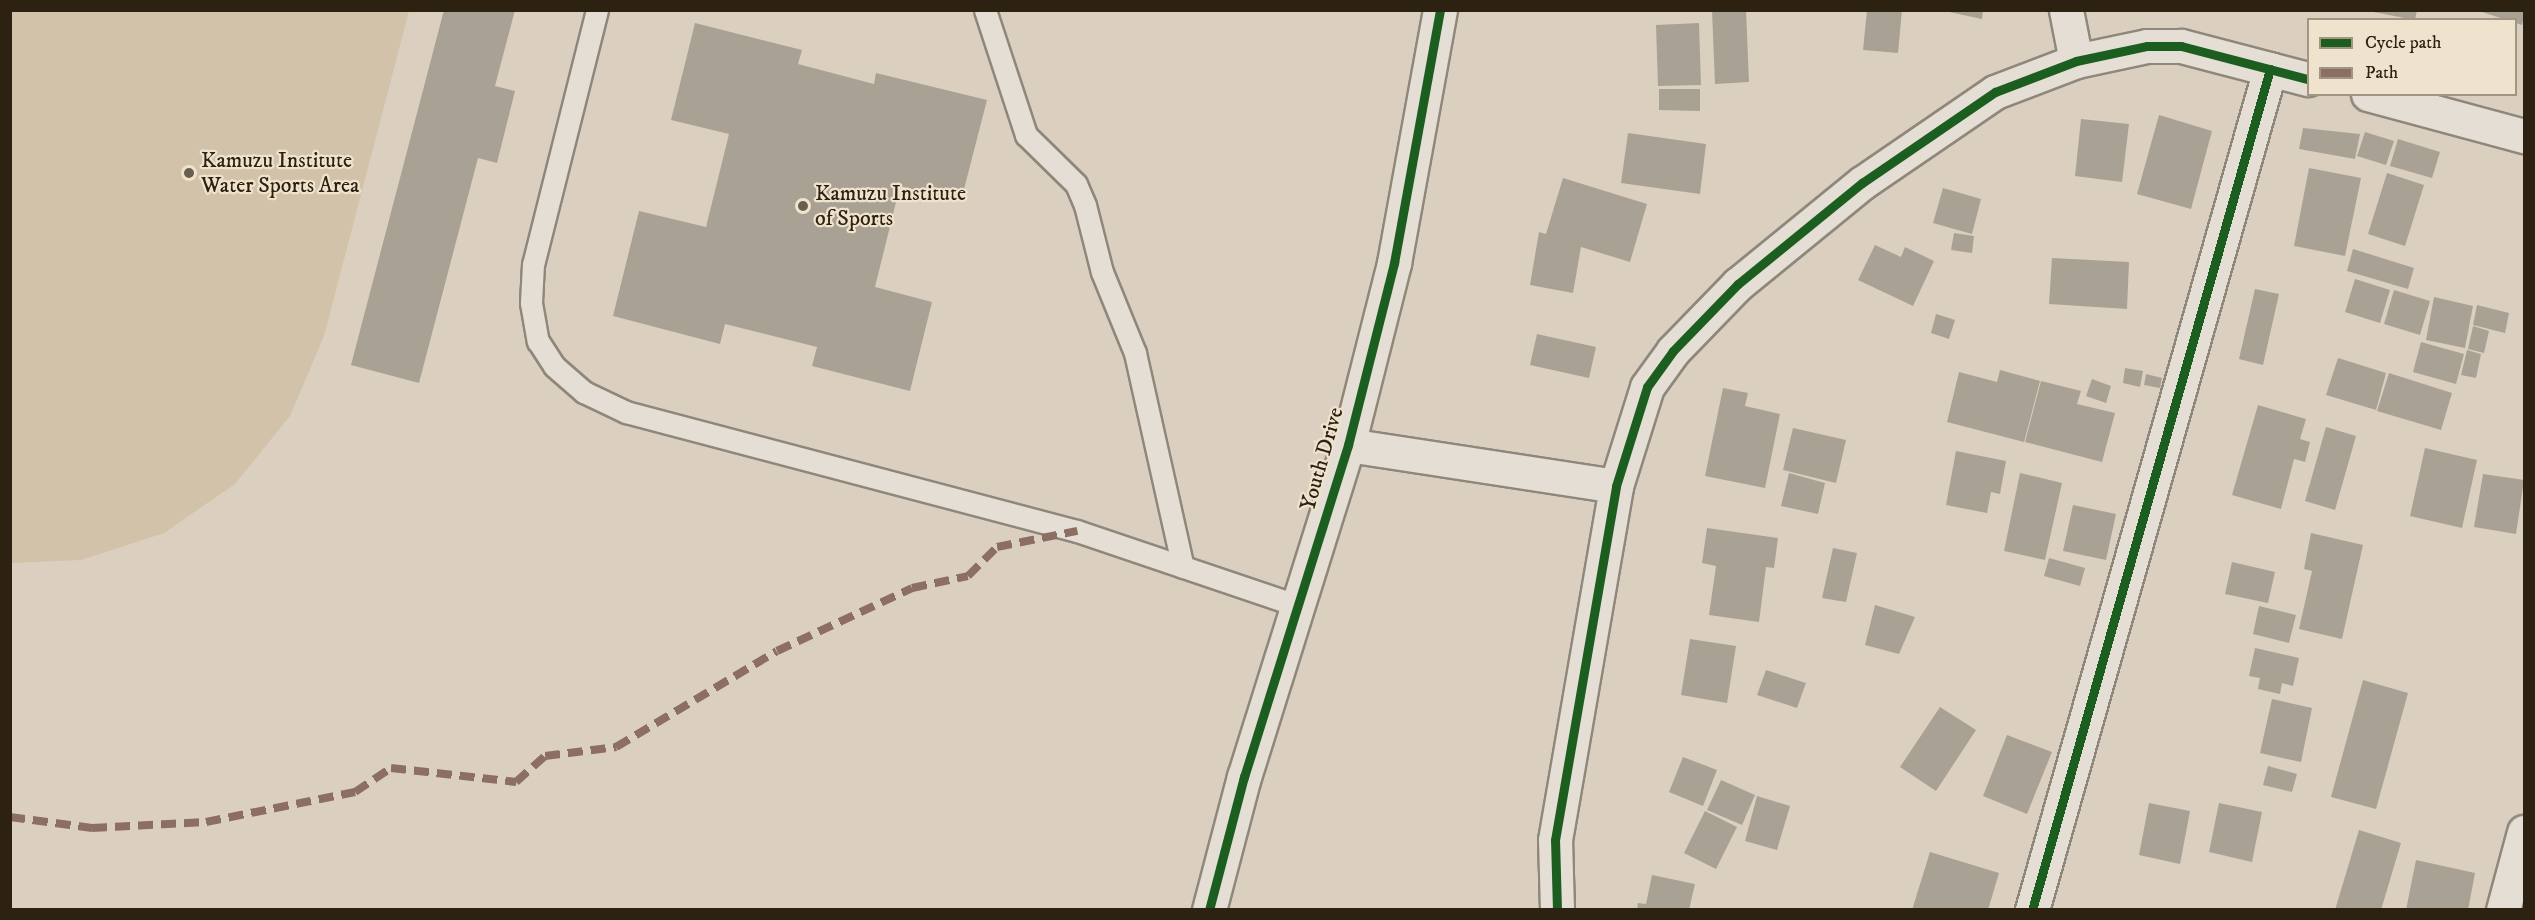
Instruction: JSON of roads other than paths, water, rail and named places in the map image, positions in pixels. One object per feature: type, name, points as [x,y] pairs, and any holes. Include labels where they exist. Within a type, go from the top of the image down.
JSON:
[{"type":"street","name":"Youth Drive","points":[[1209,909],[1348,445],[1394,263],[1440,10]]},
{"type":"street","points":[[2066,10],[2076,61]]},
{"type":"street","points":[[1557,909],[1555,840],[1616,486],[1647,387],[1673,351],[1738,284],[1862,183],[1995,92],[2076,61],[2147,46],[2181,46],[2307,79]]},
{"type":"street","points":[[2032,909],[2270,69]]},
{"type":"street","points":[[2376,96],[2524,135]]},
{"type":"street","points":[[1348,445],[1616,486]]},
{"type":"street","points":[[2503,909],[2524,832]]},
{"type":"lane","points":[[597,10],[533,264],[531,303],[538,340],[555,366],[584,392],[626,412],[1077,531],[1298,606]]},
{"type":"lane","points":[[985,10],[1026,135],[1076,184],[1085,205],[1102,272],[1135,353],[1183,567]]},
{"type":"place","name":"Kamuzu Institute Water Sports Area","points":[[189,173]]},
{"type":"place","name":"Kamuzu Institute of Sports","points":[[803,206]]}]
